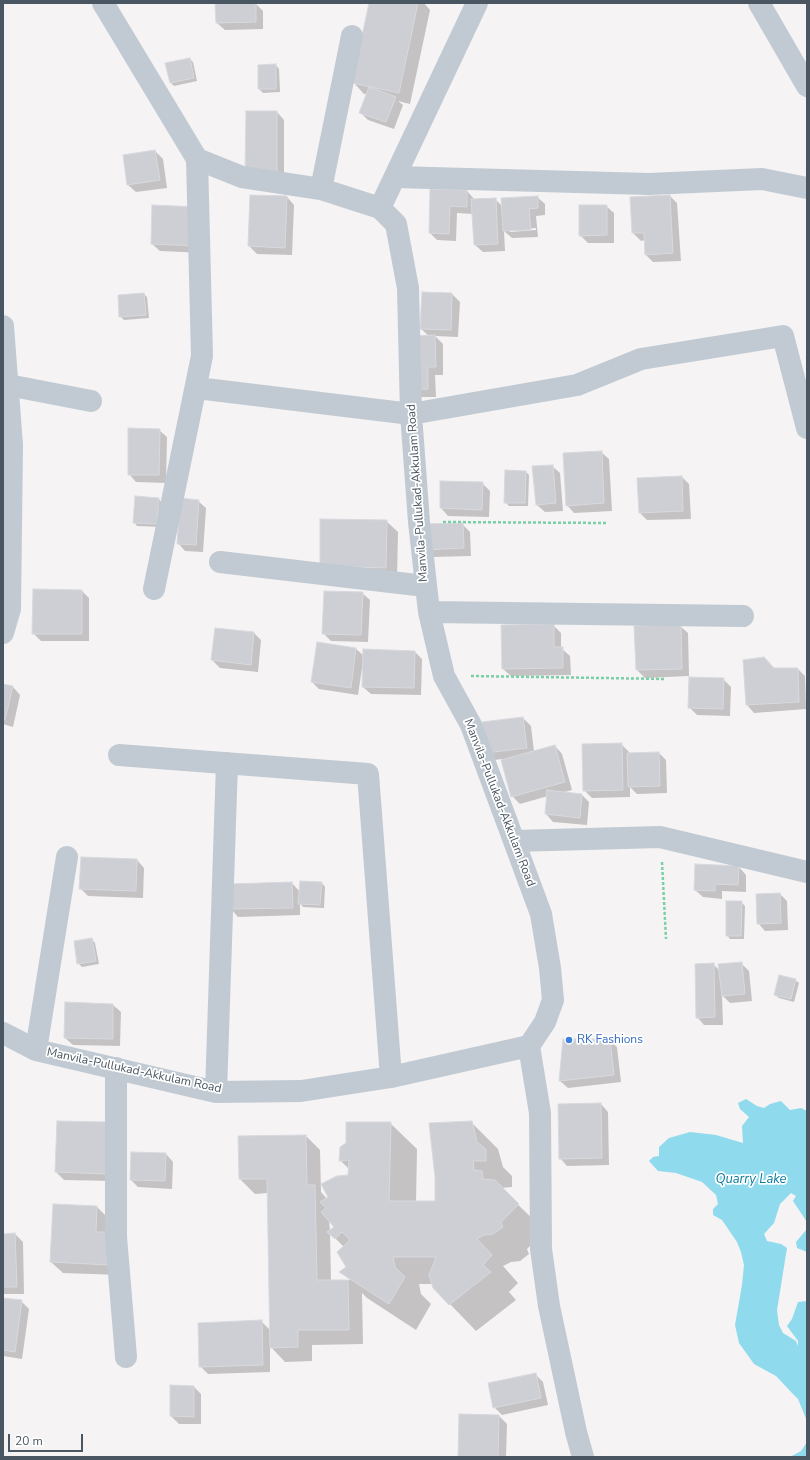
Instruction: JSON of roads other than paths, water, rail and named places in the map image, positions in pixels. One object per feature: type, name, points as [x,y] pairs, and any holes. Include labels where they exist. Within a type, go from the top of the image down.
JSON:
[{"type":"street","points":[[103,3],[197,159],[202,356],[197,388],[154,588]]},
{"type":"street","points":[[380,208],[477,3]]},
{"type":"street","points":[[759,3],[807,86]]},
{"type":"street","points":[[321,189],[352,36]]},
{"type":"street","name":"Manvila-Pullukad-Akkulam Road","points":[[3,1033],[36,1050],[216,1092],[301,1090],[391,1077],[529,1046],[545,1022],[553,1000],[550,968],[541,914],[471,725],[444,676],[429,612],[419,522],[411,414],[408,288],[396,224],[380,208],[321,189],[242,177],[197,159]]},
{"type":"street","points":[[395,178],[649,184],[762,179],[807,188]]},
{"type":"street","points":[[3,326],[12,445],[10,608],[3,633]]},
{"type":"street","points":[[197,388],[411,414],[577,385],[641,359],[783,336],[807,428]]},
{"type":"street","points":[[8,385],[91,401]]},
{"type":"street","points":[[220,562],[426,586]]},
{"type":"street","points":[[429,612],[743,616]]},
{"type":"street","points":[[119,755],[368,774],[391,1077]]},
{"type":"street","points":[[216,1092],[227,763]]},
{"type":"street","points":[[514,841],[660,837],[807,872]]},
{"type":"street","points":[[36,1050],[66,857]]},
{"type":"street","points":[[529,1046],[540,1114],[541,1250],[549,1306],[576,1432],[583,1457]]},
{"type":"street","points":[[116,1068],[116,1237],[126,1357]]},
{"type":"water","name":"Quarry Lake","points":[[746,1099],[757,1106],[764,1108],[770,1104],[781,1101],[790,1110],[801,1108],[807,1111],[807,1222],[793,1201],[796,1196],[791,1193],[780,1204],[774,1223],[764,1234],[767,1241],[781,1244],[787,1248],[777,1310],[779,1325],[783,1333],[796,1341],[798,1346],[798,1341],[787,1326],[792,1319],[798,1302],[807,1301],[807,1421],[798,1399],[776,1376],[754,1364],[739,1343],[735,1325],[744,1265],[737,1242],[722,1220],[713,1215],[713,1209],[718,1204],[716,1195],[702,1182],[676,1173],[658,1171],[649,1161],[653,1157],[659,1156],[659,1147],[669,1138],[690,1132],[716,1135],[743,1143],[742,1126],[749,1117],[740,1109],[738,1103]]},
{"type":"water","points":[[807,1229],[807,1252],[797,1248],[796,1242]]},
{"type":"water","points":[[807,1442],[807,1457],[790,1457],[801,1451]]},
{"type":"place","name":"RK Fashions","points":[[569,1040]]}]
